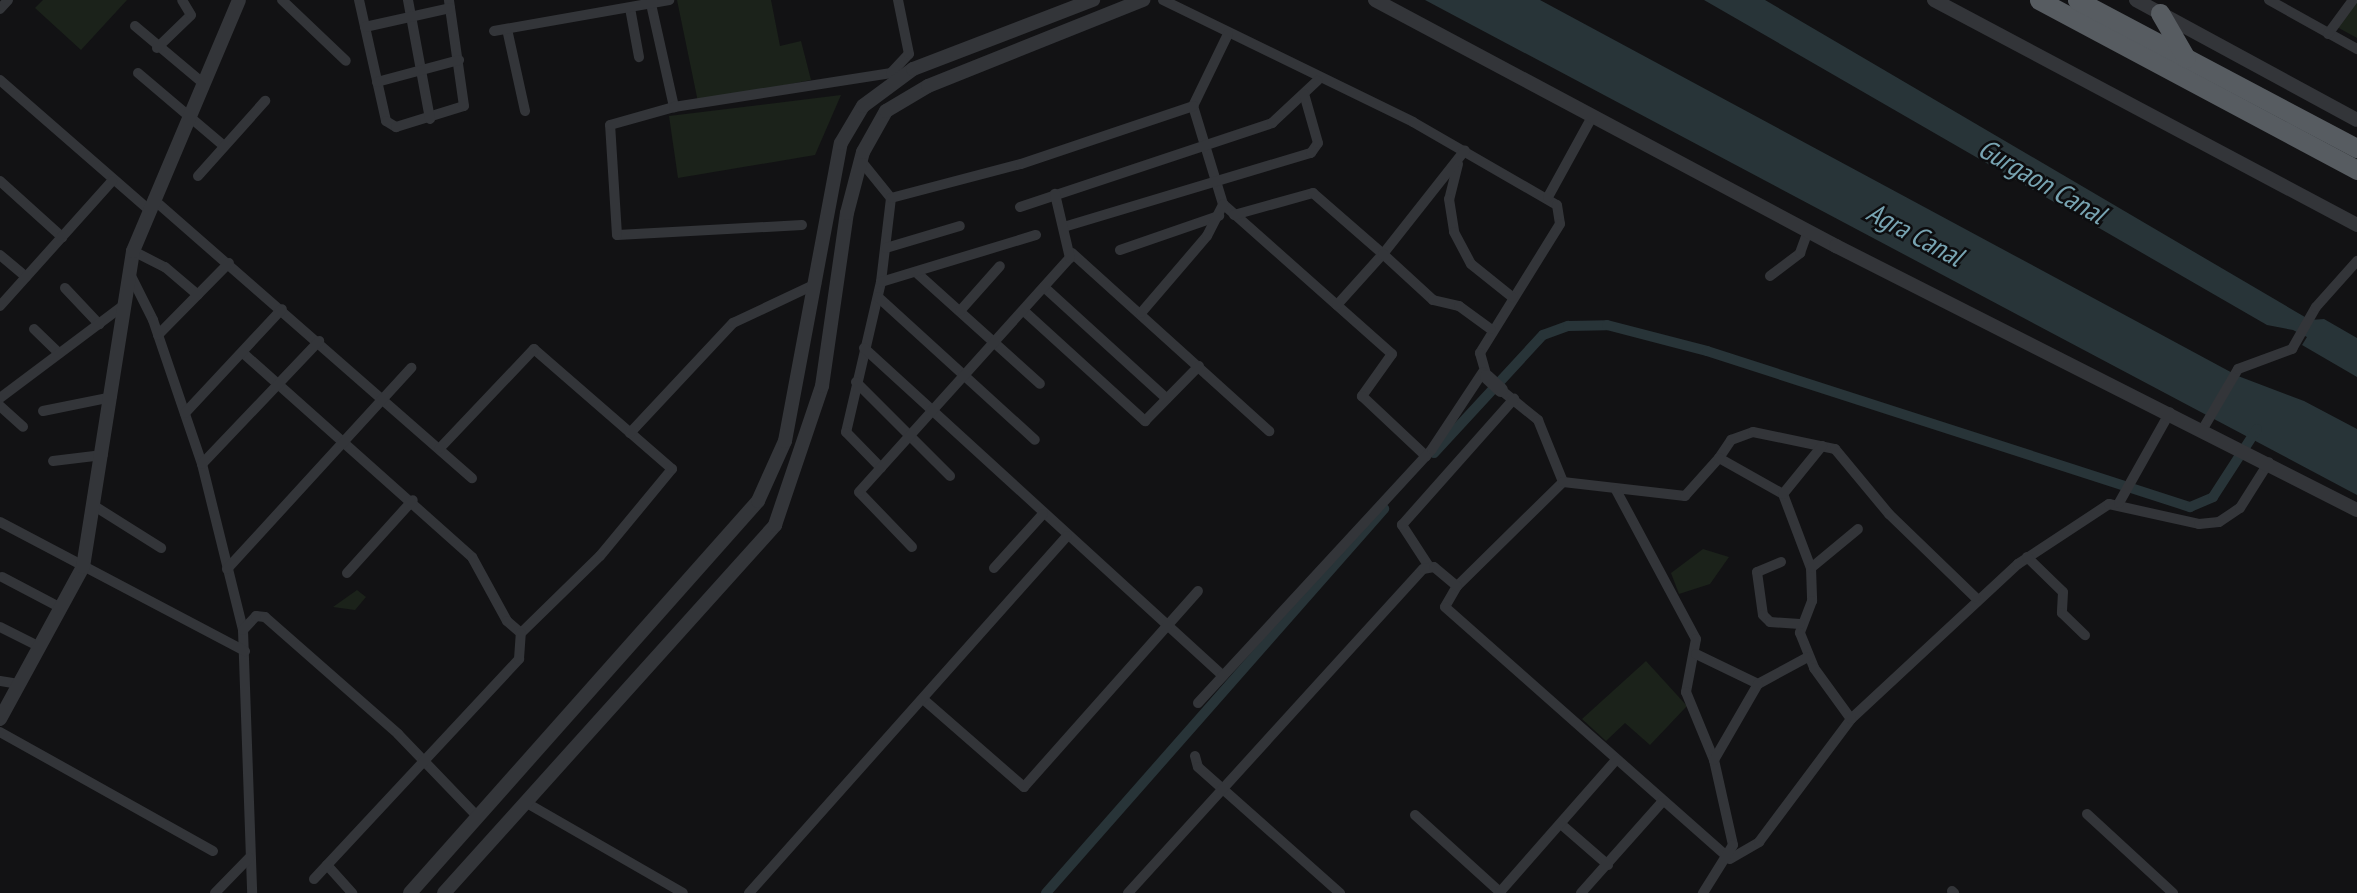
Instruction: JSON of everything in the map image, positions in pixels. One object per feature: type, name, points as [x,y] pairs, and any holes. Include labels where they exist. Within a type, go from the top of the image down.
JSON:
[{"type":"highway","points":[[2039,0],[2357,170]]},
{"type":"highway","points":[[2077,0],[2357,148]]},
{"type":"highway","points":[[2161,13],[2186,58]]},
{"type":"street","points":[[0,9],[8,0]]},
{"type":"street","points":[[157,48],[191,15],[182,0]]},
{"type":"street","points":[[0,719],[83,567],[96,507],[133,251],[239,0]]},
{"type":"street","points":[[282,0],[346,61]]},
{"type":"street","points":[[359,0],[377,82],[391,126],[430,119],[464,106],[450,4],[365,27]]},
{"type":"street","points":[[408,0],[430,119]]},
{"type":"street","points":[[494,31],[669,0]]},
{"type":"street","points":[[802,225],[617,235],[610,125],[674,107],[865,81],[901,68],[909,54],[898,0]]},
{"type":"street","points":[[410,893],[758,501],[785,441],[841,144],[863,106],[913,69],[1093,0]]},
{"type":"street","points":[[444,893],[775,525],[822,386],[861,161],[873,130],[904,98],[1143,0]]},
{"type":"street","points":[[1163,0],[1548,197],[1562,214],[1560,224],[1491,328],[1480,353],[1485,374],[1538,420],[1563,482]]},
{"type":"street","points":[[1375,0],[1808,231],[2204,427],[2357,510]]},
{"type":"street","points":[[1934,0],[2357,225]]},
{"type":"street","points":[[2136,0],[2357,120]]},
{"type":"street","points":[[2328,34],[2353,0]]},
{"type":"street","points":[[2272,1],[2357,50]]},
{"type":"street","points":[[651,4],[674,107]]},
{"type":"street","points":[[630,8],[639,57]]},
{"type":"street","points":[[135,26],[157,48],[203,83]]},
{"type":"street","points":[[507,29],[525,111]]},
{"type":"street","points":[[1228,34],[1193,106],[1223,204],[1392,354],[1364,400],[1426,456]]},
{"type":"street","points":[[377,82],[459,60]]},
{"type":"street","points":[[138,73],[224,146]]},
{"type":"street","points":[[0,80],[112,181],[151,204],[229,263],[472,478]]},
{"type":"street","points":[[1020,207],[1204,141],[1279,119],[1317,81]]},
{"type":"street","points":[[1068,226],[1316,149],[1317,129],[1304,94]]},
{"type":"street","points":[[198,176],[265,101]]},
{"type":"street","points":[[891,198],[1193,106]]},
{"type":"street","points":[[1548,197],[1592,117]]},
{"type":"street","points":[[1337,305],[1383,254],[1462,154]]},
{"type":"street","points":[[1462,154],[1449,199],[1454,232],[1471,264],[1512,297]]},
{"type":"street","points":[[861,161],[891,198],[881,282],[846,432],[881,468]]},
{"type":"street","points":[[0,181],[62,237]]},
{"type":"street","points":[[0,306],[112,181]]},
{"type":"street","points":[[1234,215],[1313,193],[1433,300],[1459,306],[1491,328]]},
{"type":"street","points":[[1055,194],[1068,226],[1072,253],[1269,431]]},
{"type":"street","points":[[1141,313],[1219,216],[1223,204]]},
{"type":"street","points":[[1120,250],[1219,216]]},
{"type":"street","points":[[886,248],[960,226]]},
{"type":"street","points":[[1770,276],[1800,253],[1808,231]]},
{"type":"street","points":[[881,282],[918,274],[1036,235]]},
{"type":"street","points":[[133,251],[165,267],[198,295]]},
{"type":"street","points":[[912,547],[858,495],[966,378],[1072,253]]},
{"type":"street","points":[[0,255],[26,277]]},
{"type":"street","points":[[2204,427],[2238,369],[2292,349],[2316,307],[2357,261]]},
{"type":"street","points":[[158,335],[229,263]]},
{"type":"street","points":[[960,312],[1000,266]]},
{"type":"street","points":[[130,272],[158,335],[202,464],[243,630],[252,893]]},
{"type":"street","points":[[918,274],[1040,384]]},
{"type":"street","points":[[630,433],[733,323],[816,284]]},
{"type":"street","points":[[1044,287],[1167,399]]},
{"type":"street","points":[[65,288],[99,324]]},
{"type":"street","points":[[878,297],[1035,440]]},
{"type":"street","points":[[0,398],[124,305]]},
{"type":"street","points":[[185,413],[282,309]]},
{"type":"street","points":[[1024,311],[1139,418],[1149,419],[1199,366]]},
{"type":"street","points":[[34,330],[59,353]]},
{"type":"street","points":[[202,464],[319,341]]},
{"type":"street","points":[[864,348],[1166,629],[1223,676]]},
{"type":"street","points":[[314,879],[519,659],[521,633],[669,479],[670,464],[630,433],[534,349],[440,448]]},
{"type":"street","points":[[243,353],[413,500],[472,556],[507,621],[521,633]]},
{"type":"street","points":[[227,569],[411,368]]},
{"type":"street","points":[[1198,703],[1426,456],[1485,374]]},
{"type":"street","points":[[856,382],[950,476]]},
{"type":"street","points":[[43,411],[112,397]]},
{"type":"street","points":[[1457,586],[1428,565],[1402,525],[1514,399]]},
{"type":"street","points":[[0,406],[23,427]]},
{"type":"street","points":[[2119,503],[2171,412]]},
{"type":"street","points":[[1563,482],[1616,490],[1690,495],[1731,440],[1754,432],[1822,446],[1842,454],[1889,514],[1975,597]]},
{"type":"street","points":[[1783,494],[1822,446]]},
{"type":"street","points":[[53,461],[103,455]]},
{"type":"street","points":[[1719,458],[1783,494],[1811,568],[1812,601],[1800,624],[1808,657],[1851,719]]},
{"type":"street","points":[[1703,893],[1730,859],[1759,842],[1851,719],[1975,597],[2027,557],[2104,506],[2119,503],[2199,524],[2220,522],[2240,509],[2269,462]]},
{"type":"street","points":[[1563,482],[1457,586],[1448,611],[1662,802],[1730,859]]},
{"type":"street","points":[[1616,490],[1692,627],[1696,654],[1686,692],[1714,760],[1733,845],[1730,859]]},
{"type":"street","points":[[347,573],[413,500]]},
{"type":"street","points":[[96,507],[161,548]]},
{"type":"street","points":[[994,568],[1043,514]]},
{"type":"street","points":[[0,522],[244,651]]},
{"type":"street","points":[[1811,568],[1858,529]]},
{"type":"street","points":[[749,893],[1067,536]]},
{"type":"street","points":[[2027,557],[2063,592],[2062,612],[2085,635]]},
{"type":"street","points":[[1781,562],[1756,572],[1763,615],[1770,622],[1800,624]]},
{"type":"street","points":[[1128,893],[1221,788],[1428,565]]},
{"type":"street","points":[[2,578],[61,607]]},
{"type":"street","points":[[923,699],[1024,787],[1198,591]]},
{"type":"street","points":[[243,630],[261,615],[423,760],[478,817]]},
{"type":"street","points":[[0,627],[40,647]]},
{"type":"street","points":[[1696,654],[1758,684]]},
{"type":"street","points":[[1714,760],[1758,684],[1808,657]]},
{"type":"street","points":[[0,681],[19,684]]},
{"type":"street","points":[[0,732],[213,851]]},
{"type":"street","points":[[1195,756],[1221,788],[1340,893]]},
{"type":"street","points":[[1415,815],[1501,892],[1616,760]]},
{"type":"street","points":[[526,802],[683,893]]},
{"type":"street","points":[[1581,893],[1662,802]]},
{"type":"street","points":[[2087,814],[2173,893]]},
{"type":"street","points":[[1562,825],[1608,865]]},
{"type":"street","points":[[215,893],[249,858]]},
{"type":"street","points":[[327,865],[352,893]]},
{"type":"shaded area","points":[[43,0],[127,0],[81,50],[35,8]]},
{"type":"shaded area","points":[[677,0],[771,0],[780,46],[801,41],[811,80],[698,102]]},
{"type":"shaded area","points":[[2357,1],[2357,38],[2337,27]]},
{"type":"shaded area","points":[[841,95],[815,155],[678,178],[669,116]]},
{"type":"shaded area","points":[[1703,549],[1729,557],[1710,584],[1679,594],[1671,573]]},
{"type":"shaded area","points":[[357,590],[366,597],[355,610],[333,607]]},
{"type":"shaded area","points":[[1646,661],[1687,706],[1650,745],[1625,723],[1606,741],[1582,719]]},
{"type":"water","name":"Agra Canal","points":[[1425,0],[1540,0],[2238,376],[2304,401],[2357,429],[2357,495]]},
{"type":"water","name":"Gurgaon Canal","points":[[1704,0],[1765,0],[2310,320],[2324,319],[2357,338],[2357,377],[2302,345],[2307,337],[2293,330],[2267,325]]},
{"type":"waterway","points":[[1434,453],[1543,335],[1568,326],[1607,325],[1707,351],[2190,507],[2213,497],[2257,429]]},
{"type":"waterway","points":[[1046,893],[1384,509]]}]
